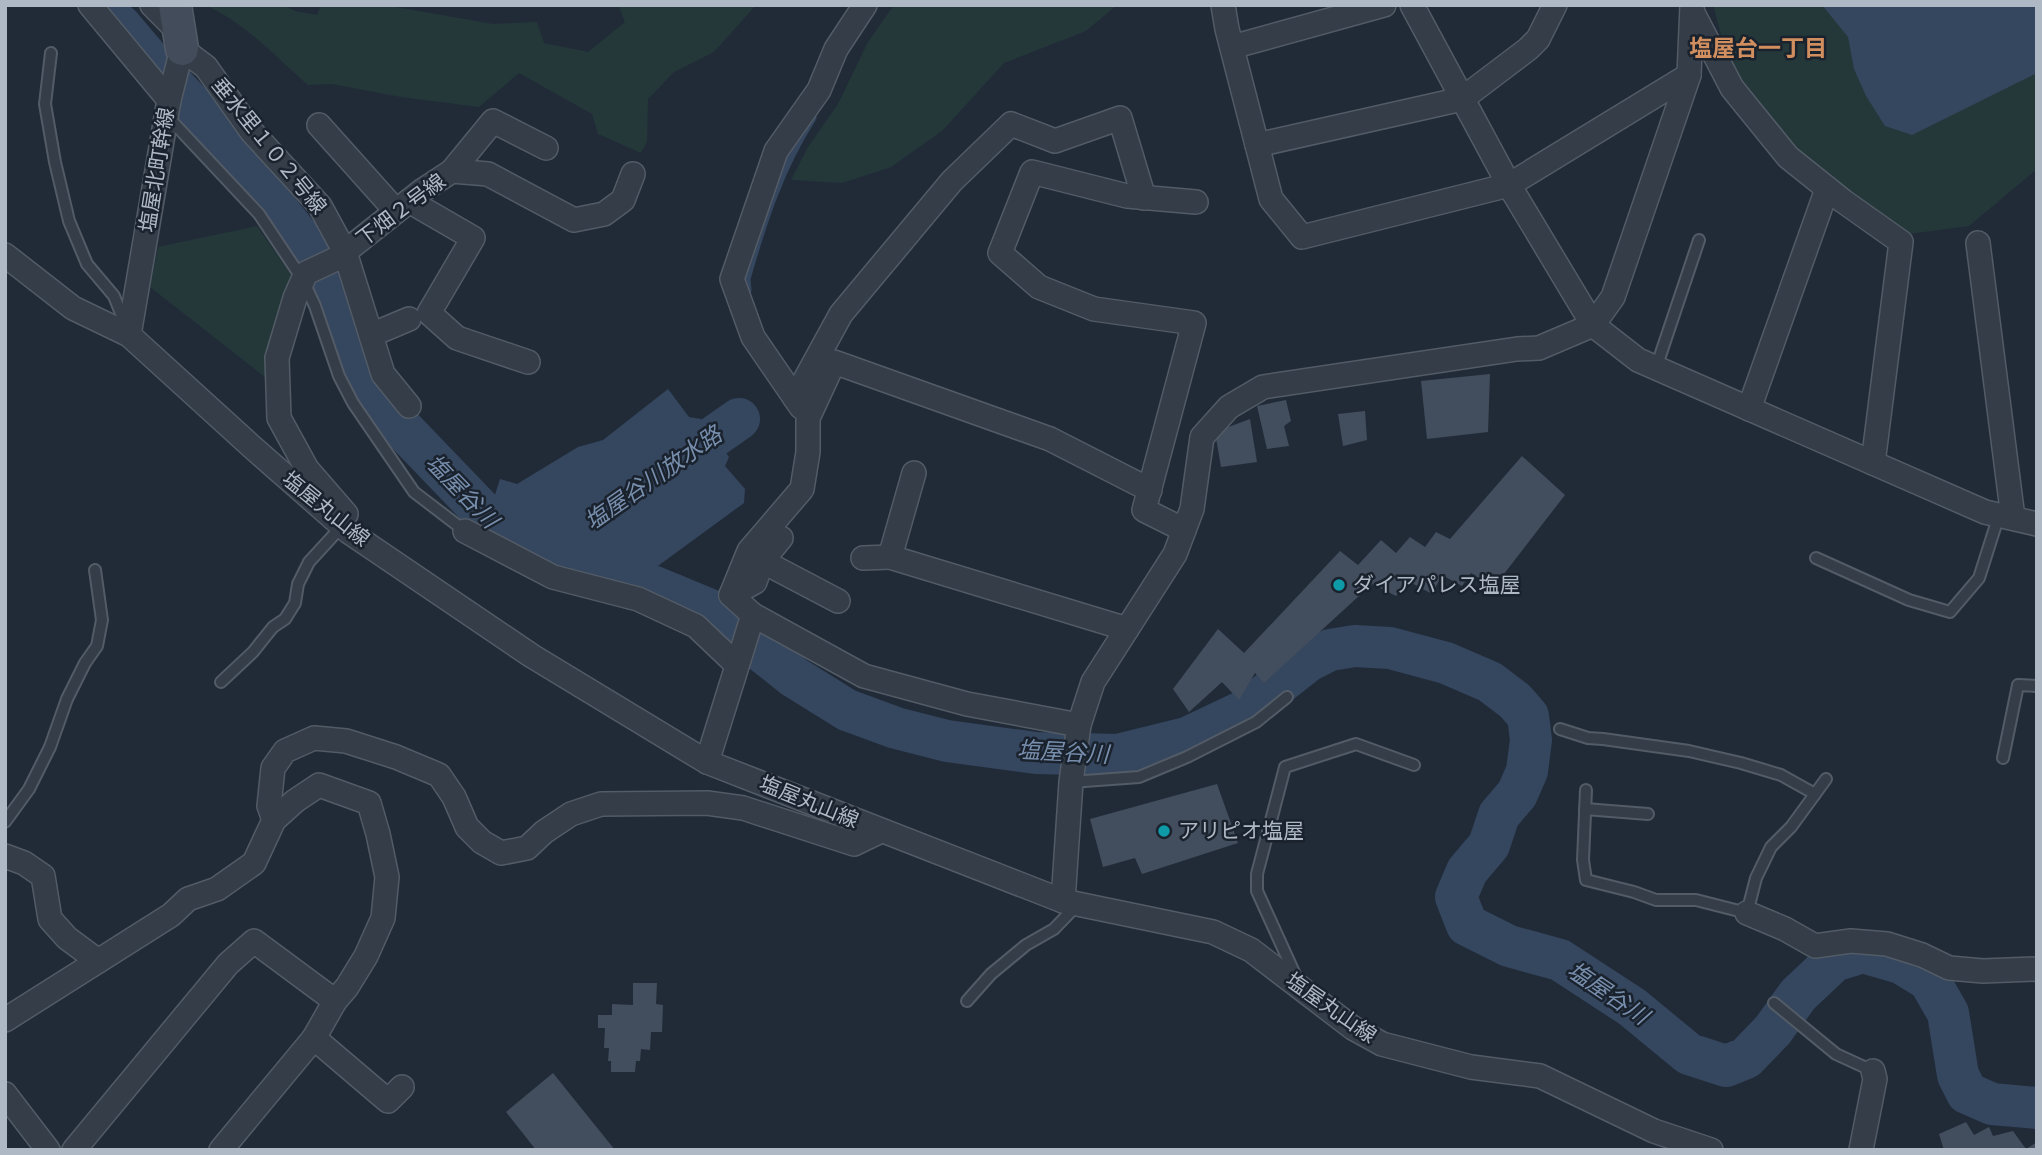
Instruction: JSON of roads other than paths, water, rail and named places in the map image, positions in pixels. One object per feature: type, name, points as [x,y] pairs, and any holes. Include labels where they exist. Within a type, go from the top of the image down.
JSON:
[{"type":"street","points":[[90,5],[168,107]]},
{"type":"street","name":"垂水里１０２号線","points":[[152,5],[179,29],[252,132],[320,206],[371,335],[383,374],[409,406]]},
{"type":"street","points":[[808,418],[753,337],[732,279],[776,151],[819,90],[836,49],[865,5]]},
{"type":"street","points":[[1223,5],[1271,199],[1301,237],[1509,186],[1689,75]]},
{"type":"street","points":[[1232,47],[1384,5]]},
{"type":"street","points":[[1412,5],[1509,186],[1593,325],[1638,360],[1985,512],[2037,524]]},
{"type":"street","points":[[1257,145],[1462,99],[1538,39],[1555,5]]},
{"type":"street","points":[[1071,903],[1071,782],[1079,724],[1093,682],[1175,554],[1192,509],[1202,437],[1229,407],[1263,387],[1517,348],[1539,348],[1593,325],[1613,297],[1689,75],[1693,9]]},
{"type":"street","points":[[1693,9],[1732,88],[1788,157],[1901,242],[1873,463]]},
{"type":"street","name":"塩屋北町幹線","points":[[129,335],[179,29]]},
{"type":"street","points":[[794,398],[841,314],[952,181],[1011,124],[1055,141],[1120,118],[1144,198]]},
{"type":"street","points":[[452,171],[493,121],[546,148]]},
{"type":"street","points":[[319,125],[402,206],[473,238],[429,313],[457,338],[528,362]]},
{"type":"street","name":"下畑２号線","points":[[305,276],[341,256],[402,206],[452,171],[488,174],[575,220],[604,214],[623,200],[633,174]]},
{"type":"street","points":[[1184,530],[1144,510],[1194,323],[1094,309],[1039,287],[1000,253],[1032,172],[1127,196],[1196,201]]},
{"type":"street","points":[[1749,409],[1828,189]]},
{"type":"street","points":[[1978,243],[2006,517]]},
{"type":"street","name":"塩屋丸山線","points":[[5,256],[73,307],[129,335],[346,529],[532,656],[708,762],[1071,903],[1213,932],[1251,950],[1353,1028],[1382,1044],[1471,1067],[1540,1076],[1654,1131],[1711,1150]]},
{"type":"street","points":[[305,276],[295,298],[277,358],[279,418],[307,469],[348,516],[346,529]]},
{"type":"street","points":[[371,335],[409,319]]},
{"type":"street","points":[[731,595],[749,551],[802,489],[808,452],[808,418],[834,362],[1050,439],[1150,490]]},
{"type":"street","points":[[890,558],[914,473]]},
{"type":"street","points":[[465,531],[552,577],[638,599],[696,626],[737,664]]},
{"type":"street","points":[[731,595],[755,582],[762,561],[781,538]]},
{"type":"street","points":[[863,558],[890,558],[1127,629]]},
{"type":"street","points":[[762,561],[838,601]]},
{"type":"street","points":[[731,595],[750,624],[864,676],[967,704],[1079,724]]},
{"type":"street","points":[[708,762],[750,624]]},
{"type":"street","points":[[274,820],[269,806],[273,768],[285,751],[314,738],[346,741],[439,775],[454,797],[467,827],[482,842],[501,853],[527,848],[544,832],[571,814],[601,804],[707,803],[743,808],[854,844],[881,831]]},
{"type":"street","points":[[5,1020],[171,915],[188,899],[216,889],[254,863],[274,820],[319,785],[369,803],[387,877],[383,918],[366,956],[314,1038],[221,1150]]},
{"type":"street","points":[[5,856],[24,863],[43,876],[50,919],[67,938],[98,961]]},
{"type":"street","points":[[1747,913],[1785,929],[1815,946],[1851,941],[1886,944],[1922,954],[1950,968],[1983,971],[2037,969]]},
{"type":"street","points":[[74,1150],[228,964],[254,941],[335,1001]]},
{"type":"street","points":[[314,1038],[388,1101],[402,1087]]},
{"type":"street","points":[[1861,1150],[1875,1079],[1873,1071]]},
{"type":"street","points":[[5,1094],[48,1150]]},
{"type":"lane","points":[[51,53],[45,104],[69,221],[87,264],[114,296],[129,335]]},
{"type":"lane","points":[[168,107],[259,214],[305,276],[339,376],[353,403],[414,492],[465,531]]},
{"type":"lane","points":[[1656,368],[1699,240]]},
{"type":"lane","points":[[1816,558],[1909,600],[1950,612],[1979,578],[2006,517]]},
{"type":"lane","points":[[221,682],[285,619],[295,603],[298,584],[309,562],[346,529]]},
{"type":"lane","points":[[5,822],[29,789],[50,747],[67,699],[97,646],[102,620],[95,570]]},
{"type":"lane","points":[[2003,758],[2018,685],[2037,686]]},
{"type":"lane","points":[[1071,782],[1139,777],[1187,757],[1256,722],[1287,697]]},
{"type":"lane","points":[[1560,729],[1588,738],[1689,751],[1741,763],[1781,775],[1815,794]]},
{"type":"lane","points":[[1301,988],[1257,891],[1256,874],[1286,767],[1356,744],[1414,765]]},
{"type":"lane","points":[[1586,790],[1583,860],[1586,880],[1656,900],[1696,900],[1747,913],[1756,878],[1771,847],[1791,827],[1826,779]]},
{"type":"lane","points":[[1585,809],[1648,814]]},
{"type":"lane","points":[[967,1001],[991,974],[1026,945],[1054,929],[1071,903]]},
{"type":"lane","points":[[1774,1003],[1836,1054],[1873,1071]]},
{"type":"water","points":[[1822,5],[2037,5],[2037,73],[1912,135],[1885,126],[1866,96],[1854,69],[1848,37]]},
{"type":"water","points":[[668,389],[689,417],[701,419],[729,457],[725,466],[745,489],[744,503],[651,571],[541,540],[492,504],[500,479],[517,484],[578,447],[603,440]]},
{"type":"waterway","name":"塩屋谷川","points":[[120,25],[195,108],[315,256],[342,328],[378,403],[501,531],[544,556],[652,586],[710,610],[794,677],[847,710],[896,728],[947,741],[1036,753],[1118,755],[1187,738],[1246,710],[1308,661],[1330,650],[1355,646],[1390,648],[1446,663],[1490,682],[1515,701],[1528,716],[1531,740],[1527,771],[1517,794],[1499,815],[1489,845],[1467,871],[1456,897],[1467,925],[1509,946],[1560,960],[1632,1007],[1689,1054],[1726,1066],[1746,1058],[1773,1030],[1798,995],[1834,961],[1863,952],[1901,963],[1929,980],[1948,1013],[1958,1075],[1967,1093],[1992,1104],[2037,1108]]},
{"type":"waterway","points":[[748,290],[747,279],[774,196],[791,156],[813,118]]},
{"type":"waterway","name":"塩屋谷川放水路","points":[[666,470],[739,419]]},
{"type":"place","name":"ダイアパレス塩屋","points":[[1339,585]]},
{"type":"place","name":"アリピオ塩屋","points":[[1164,831]]},
{"type":"district","name":"塩屋台一丁目","points":[[1758,48]]}]
